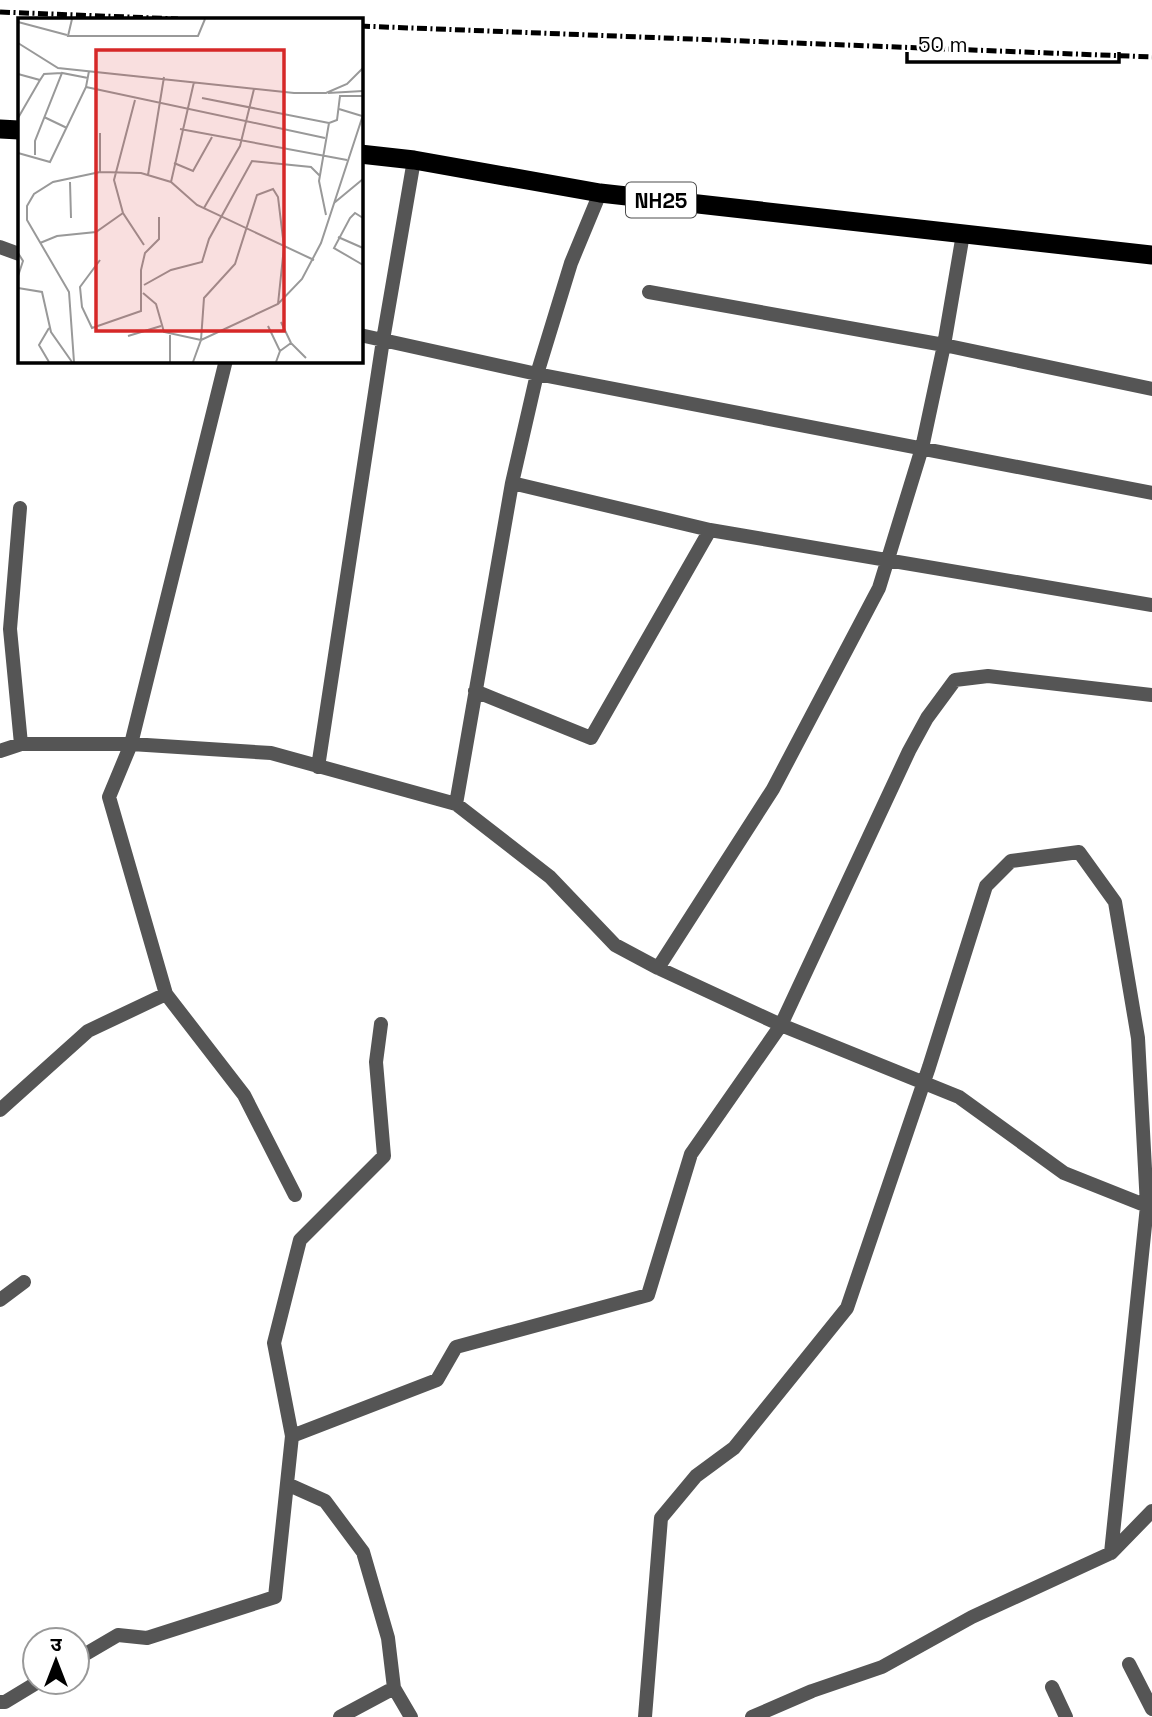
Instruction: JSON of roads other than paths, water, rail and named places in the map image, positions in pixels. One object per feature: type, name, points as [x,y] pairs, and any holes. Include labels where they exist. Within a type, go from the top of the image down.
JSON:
[{"type":"highway","points":[[0,129],[18,130]]},
{"type":"highway","name":"NH25","points":[[362,154],[414,160],[600,193],[1152,255]]},
{"type":"street","points":[[318,767],[383,340],[414,160]]},
{"type":"street","points":[[456,804],[512,483],[537,374],[571,263],[600,193]]},
{"type":"street","points":[[657,968],[773,789],[879,588],[922,448],[944,345],[963,234]]},
{"type":"street","points":[[0,247],[18,254]]},
{"type":"street","points":[[649,292],[944,345],[1152,389]]},
{"type":"street","points":[[362,335],[537,374],[1152,493]]},
{"type":"street","points":[[226,362],[131,744],[109,797],[166,994],[244,1095],[295,1195]]},
{"type":"street","points":[[512,483],[710,530],[1152,605]]},
{"type":"street","points":[[20,508],[10,629],[21,744]]},
{"type":"street","points":[[475,691],[591,738],[710,530]]},
{"type":"street","points":[[292,1436],[437,1380],[456,1347],[648,1295],[691,1154],[781,1025],[909,751],[927,718],[955,680],[988,676],[1152,695]]},
{"type":"street","points":[[0,751],[21,744],[131,744],[271,753],[456,804],[550,877],[615,945],[657,968],[781,1025],[959,1097],[1064,1173],[1149,1207]]},
{"type":"street","points":[[645,1717],[661,1518],[696,1476],[734,1448],[848,1308],[986,886],[1011,861],[1079,852],[1115,902],[1138,1038],[1149,1207],[1111,1553]]},
{"type":"street","points":[[0,1110],[89,1031],[166,994]]},
{"type":"street","points":[[91,1650],[118,1634],[147,1638],[275,1597],[292,1436],[274,1343],[300,1240],[384,1156],[376,1062],[381,1024]]},
{"type":"street","points":[[0,1300],[24,1282]]},
{"type":"street","points":[[287,1483],[325,1501],[363,1552],[388,1638],[394,1688],[411,1717]]},
{"type":"street","points":[[752,1717],[812,1691],[882,1667],[972,1617],[1111,1553],[1152,1511]]},
{"type":"street","points":[[1129,1664],[1152,1709]]},
{"type":"street","points":[[1052,1687],[1066,1717]]},
{"type":"street","points":[[340,1717],[394,1688]]},
{"type":"street","points":[[0,1702],[21,1692]]},
{"type":"railway","points":[[0,12],[153,18]]},
{"type":"railway","points":[[362,26],[1152,57]]}]
